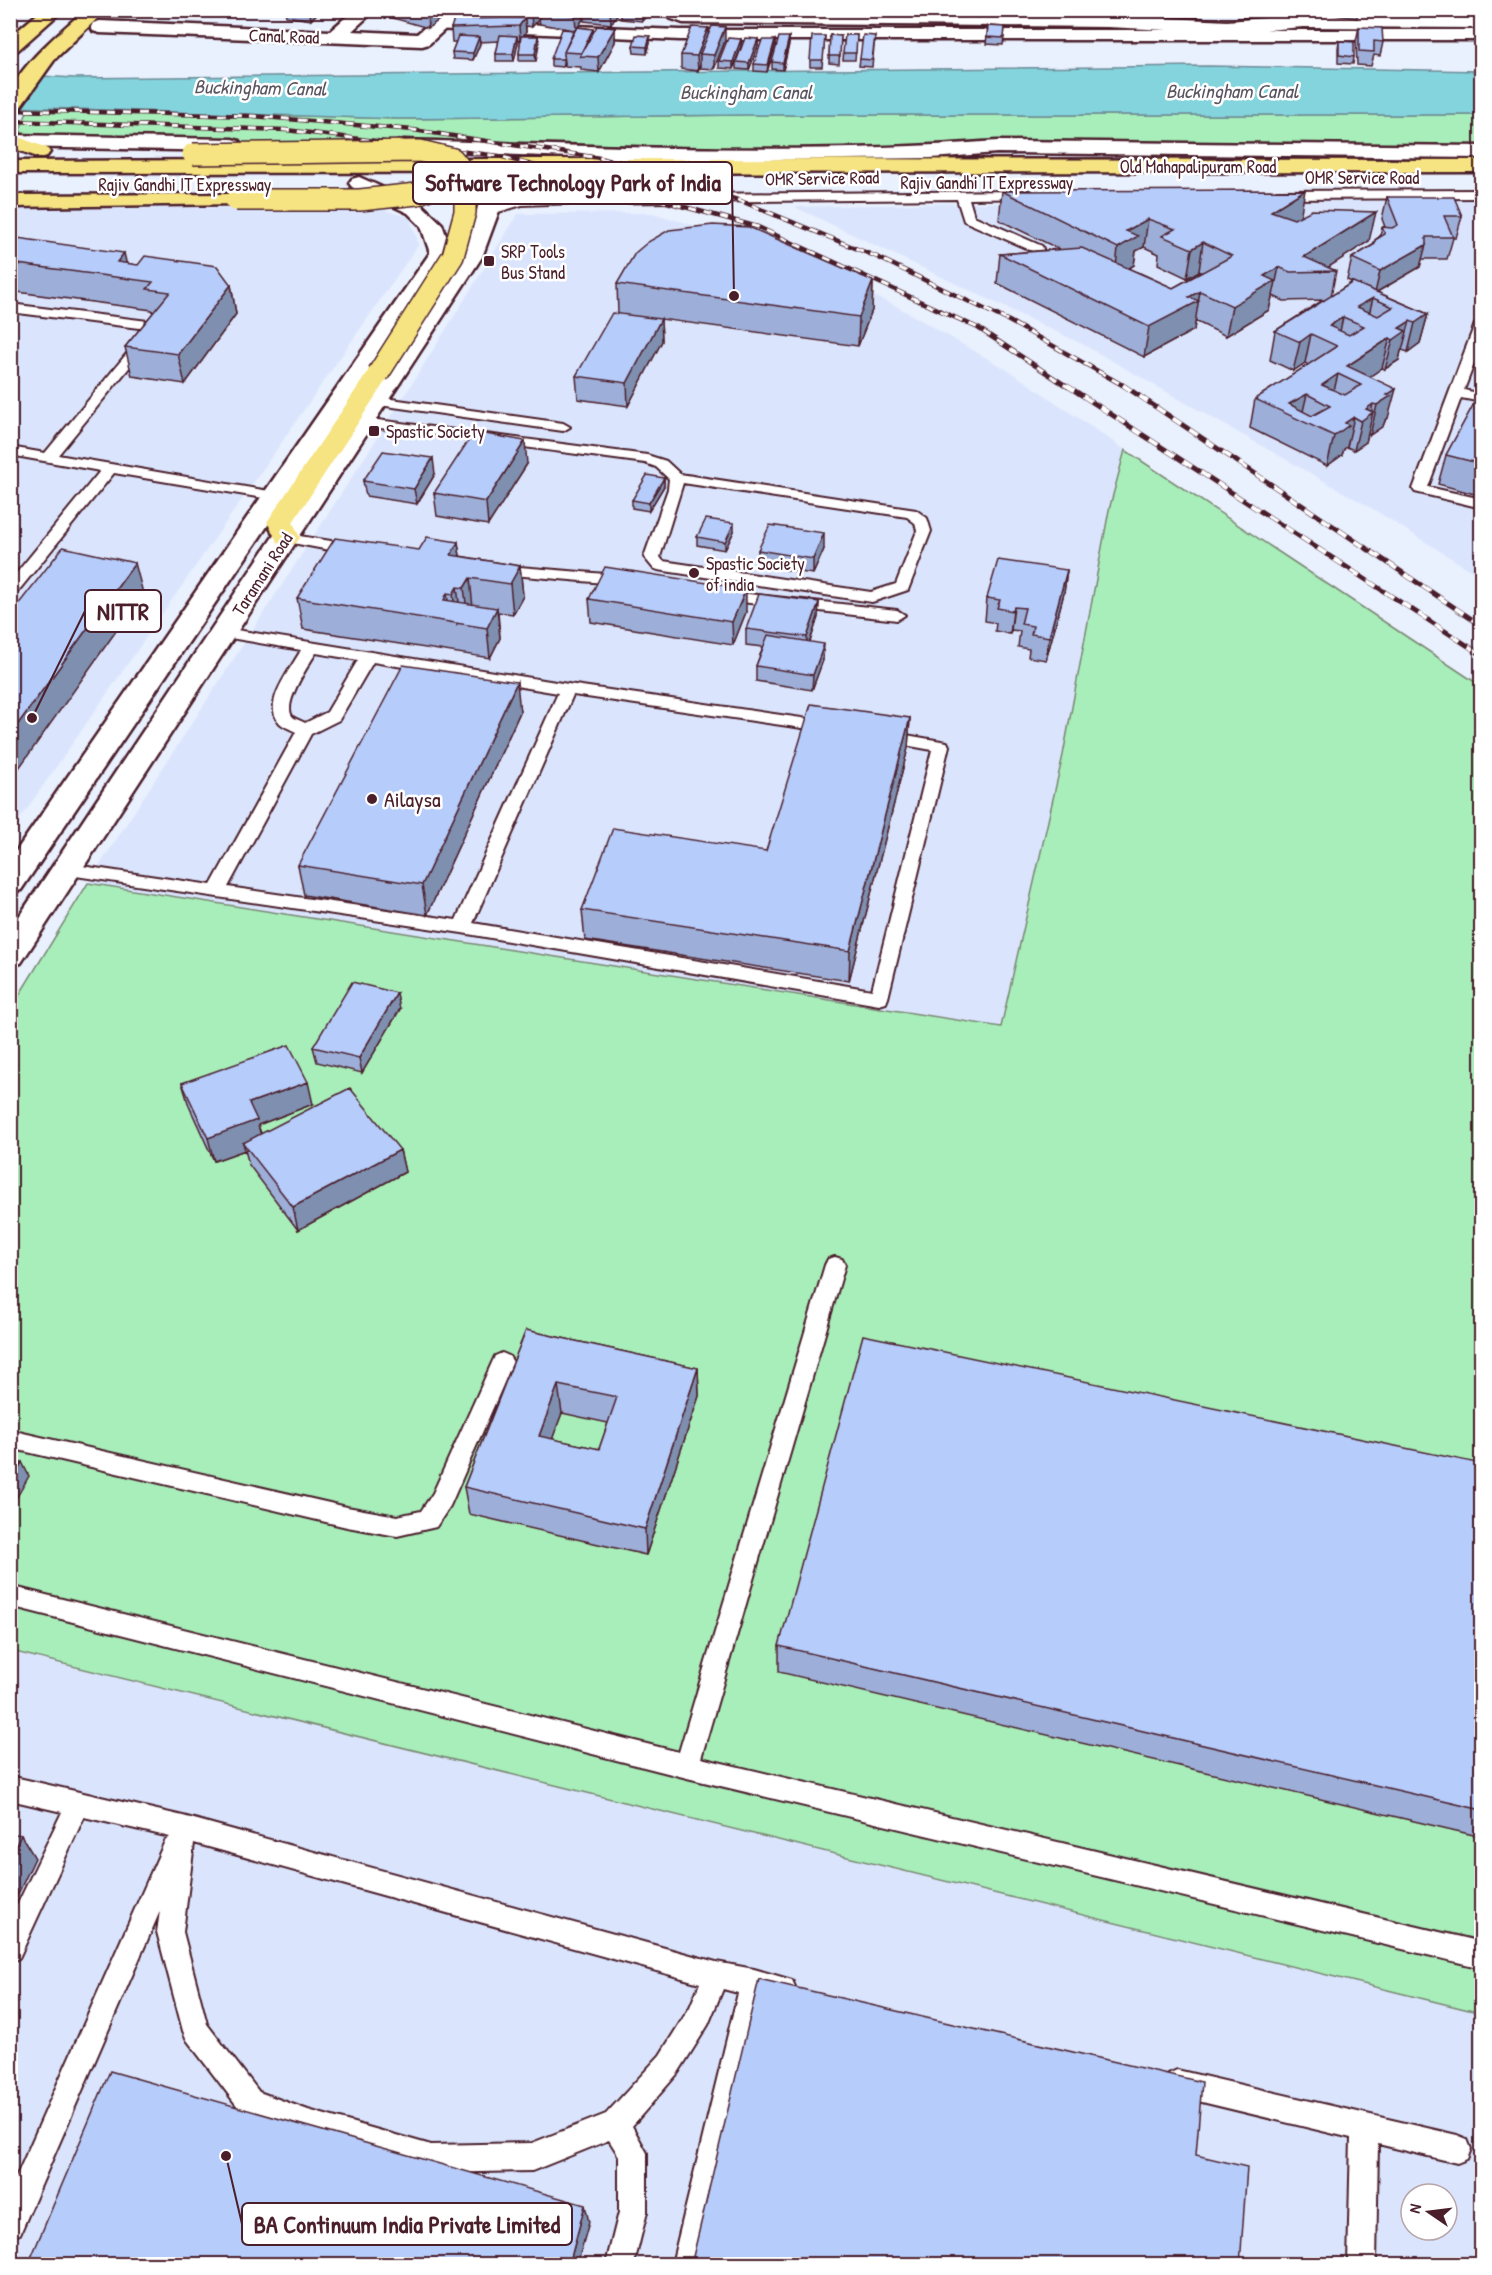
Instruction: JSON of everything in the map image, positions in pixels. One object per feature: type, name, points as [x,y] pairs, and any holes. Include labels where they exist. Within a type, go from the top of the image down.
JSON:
[{"type":"main road","points":[[12,43],[54,10]]},
{"type":"main road","points":[[11,107],[32,72],[52,49],[99,19]]},
{"type":"main road","points":[[12,141],[40,152],[193,154],[420,151],[453,159],[465,174],[465,212],[453,256],[280,522],[287,538]]},
{"type":"main road","points":[[10,165],[40,152]]},
{"type":"main road","points":[[10,165],[923,159],[970,181]]},
{"type":"main road","name":"Old Mahapalipuram Road","points":[[1043,181],[1482,166]]},
{"type":"main road","points":[[10,201],[360,200],[417,194],[465,174]]},
{"type":"main road","name":"Rajiv Gandhi IT Expressway","points":[[10,185],[970,181],[1482,182]]},
{"type":"street","points":[[334,37],[366,10]]},
{"type":"street","name":"Canal Road","points":[[99,19],[246,34],[422,40],[457,10]]},
{"type":"street","points":[[679,10],[676,14],[683,17],[877,14],[1230,19],[1370,16],[1482,22]]},
{"type":"street","points":[[246,34],[268,15]]},
{"type":"street","points":[[438,26],[680,35],[1482,35]]},
{"type":"street","points":[[12,141],[181,145],[424,146],[672,155],[923,159],[997,147],[1482,153]]},
{"type":"street","points":[[359,183],[415,209],[488,211]]},
{"type":"street","name":"Taramani Road","points":[[10,955],[471,257],[488,211],[493,184]]},
{"type":"street","name":"Taramani Road","points":[[10,883],[441,253],[431,224],[415,209]]},
{"type":"lane","name":"OMR Service Road","points":[[488,211],[521,201],[970,181]]},
{"type":"lane","points":[[970,181],[968,218],[1037,249]]},
{"type":"lane","name":"OMR Service Road","points":[[1269,195],[1482,194]]},
{"type":"lane","points":[[10,308],[156,326],[49,457]]},
{"type":"lane","points":[[1480,331],[1420,489],[1482,504]]},
{"type":"lane","points":[[1457,393],[1482,398]]},
{"type":"lane","points":[[376,401],[563,427]]},
{"type":"lane","points":[[363,422],[647,459],[662,464],[676,478],[911,513],[922,520],[924,531],[903,587],[872,597],[658,565],[652,557],[675,489],[676,478]]},
{"type":"lane","points":[[10,451],[275,496]]},
{"type":"lane","points":[[10,592],[111,467]]},
{"type":"lane","points":[[287,538],[368,552]]},
{"type":"lane","points":[[483,570],[618,580],[642,588]]},
{"type":"lane","points":[[700,594],[897,615]]},
{"type":"lane","points":[[68,870],[462,927],[879,998],[940,746],[224,633]]},
{"type":"lane","points":[[305,730],[286,720],[281,711],[283,697],[311,647]]},
{"type":"lane","points":[[216,892],[305,730],[333,716],[368,657]]},
{"type":"lane","points":[[462,927],[568,689]]},
{"type":"lane","points":[[687,1767],[835,1265]]},
{"type":"lane","points":[[10,1439],[347,1517],[397,1526],[428,1520],[442,1499],[502,1362]]},
{"type":"lane","points":[[10,1596],[687,1767],[1482,1955]]},
{"type":"lane","points":[[10,1788],[183,1828],[716,1975],[811,1996]]},
{"type":"lane","points":[[10,1949],[78,1804]]},
{"type":"lane","points":[[183,1828],[170,1932],[196,2031],[250,2102],[308,2123],[431,2159],[532,2157],[615,2124],[669,2064],[699,2016],[716,1975]]},
{"type":"lane","points":[[10,2224],[183,1828]]},
{"type":"lane","points":[[686,2265],[754,1982]]},
{"type":"lane","points":[[1155,2078],[1457,2149]]},
{"type":"lane","points":[[615,2124],[633,2153],[633,2212],[620,2265]]},
{"type":"lane","points":[[1362,2265],[1365,2127]]},
{"type":"shaded area","points":[[1481,200],[1481,577],[1373,509],[1084,345],[795,207],[964,203]]},
{"type":"shaded area","points":[[371,207],[409,217],[419,244],[11,832],[11,209]]},
{"type":"shaded area","points":[[652,213],[760,245],[896,306],[1014,374],[1125,450],[1109,510],[1063,755],[1001,1027],[88,883],[393,414],[518,214]]},
{"type":"shaded area","points":[[10,1651],[1481,2013],[1481,2264],[11,2264]]},
{"type":"green space","points":[[29,107],[399,119],[745,115],[1481,115],[1482,147],[1131,141],[1031,142],[885,148],[614,150],[265,147],[26,137],[20,130]]},
{"type":"green space","points":[[1125,450],[1481,686],[1481,2013],[11,1651],[10,1010],[88,883],[1001,1027],[1063,755],[1109,510]]},
{"type":"water","name":"Buckingham Canal","points":[[1209,66],[1481,71],[1482,115],[745,115],[399,119],[11,107],[10,74],[74,78]]},
{"type":"building","points":[[293,10],[312,10],[310,13]]},
{"type":"building","points":[[414,10],[432,10],[427,14]]},
{"type":"building","points":[[516,10],[533,10],[531,13]]},
{"type":"building","points":[[541,10],[579,10],[575,16]]},
{"type":"building","points":[[525,18],[519,26],[451,28],[454,19]]},
{"type":"building","points":[[597,26],[615,28],[598,57],[580,56]]},
{"type":"building","points":[[712,26],[725,27],[714,55],[700,54]]},
{"type":"building","points":[[988,26],[1005,27],[1004,38],[987,37]]},
{"type":"building","points":[[577,27],[593,29],[581,53],[564,52]]},
{"type":"building","points":[[692,27],[708,28],[697,56],[681,55]]},
{"type":"building","points":[[1359,27],[1382,28],[1383,42],[1374,41],[1374,52],[1359,51]]},
{"type":"building","points":[[562,29],[574,30],[563,59],[551,59]]},
{"type":"building","points":[[500,35],[517,36],[513,54],[496,54]]},
{"type":"building","points":[[636,35],[650,36],[647,47],[633,46]]},
{"type":"building","points":[[830,35],[841,36],[840,56],[829,56]]},
{"type":"building","points":[[845,35],[857,35],[856,53],[843,53]]},
{"type":"building","points":[[863,35],[875,36],[872,60],[860,59]]},
{"type":"building","points":[[458,36],[479,37],[473,53],[452,52]]},
{"type":"building","points":[[521,36],[538,36],[535,54],[519,54]]},
{"type":"building","points":[[812,36],[825,36],[823,60],[810,60]]},
{"type":"building","points":[[779,37],[789,37],[783,63],[772,62]]},
{"type":"building","points":[[728,38],[741,39],[733,62],[719,61]]},
{"type":"building","points":[[745,38],[758,39],[749,63],[736,62]]},
{"type":"building","points":[[762,40],[775,40],[768,65],[754,64]]},
{"type":"building","points":[[1339,41],[1354,42],[1354,57],[1339,55]]},
{"type":"building","points":[[1305,190],[1271,211],[1294,219],[1312,210],[1376,212],[1304,257],[1336,271],[1290,272],[1279,267],[1264,276],[1275,281],[1232,306],[1200,291],[1189,297],[1199,301],[1149,327],[1000,254],[1082,248],[1173,288],[1232,256],[1203,242],[1192,249],[1162,236],[1175,229],[1148,219],[1126,231],[1138,236],[1118,248],[1002,191]]},
{"type":"building","points":[[1387,197],[1454,197],[1462,216],[1444,216],[1453,237],[1426,237],[1426,245],[1380,271],[1352,258],[1375,244],[1375,240],[1385,234],[1382,227],[1392,228],[1398,225]]},
{"type":"building","points":[[713,225],[749,227],[873,281],[859,317],[617,284],[635,253],[648,242],[669,230]]},
{"type":"building","points":[[10,237],[124,253],[117,262],[138,265],[145,256],[217,266],[231,285],[178,354],[125,347],[170,292],[147,289],[153,282],[10,263]]},
{"type":"building","points":[[1353,282],[1428,314],[1415,323],[1410,321],[1399,328],[1406,331],[1393,340],[1390,338],[1347,366],[1396,389],[1387,395],[1391,396],[1366,409],[1373,412],[1361,421],[1354,417],[1345,423],[1349,425],[1334,436],[1255,399],[1337,346],[1311,334],[1300,342],[1275,331]],"holes":[[[1373,298],[1393,307],[1378,316],[1357,307]],[[1343,317],[1364,326],[1349,335],[1329,326]],[[1338,374],[1361,385],[1345,395],[1322,385]],[[1307,394],[1330,406],[1312,416],[1289,404]]]},
{"type":"building","points":[[612,313],[661,319],[627,383],[576,376]]},
{"type":"building","points":[[1482,389],[1482,464],[1446,455]]},
{"type":"building","points":[[474,432],[525,441],[486,502],[434,493]]},
{"type":"building","points":[[383,451],[433,458],[414,489],[363,481]]},
{"type":"building","points":[[647,475],[664,478],[649,503],[632,500]]},
{"type":"building","points":[[706,519],[734,523],[725,542],[697,537]]},
{"type":"building","points":[[770,525],[824,533],[813,559],[758,550]]},
{"type":"building","points":[[427,537],[458,542],[451,555],[520,566],[510,584],[470,578],[464,588],[457,587],[453,594],[447,593],[444,600],[497,608],[487,628],[297,598],[335,538],[419,550]]},
{"type":"building","points":[[63,547],[135,563],[10,735],[10,615]]},
{"type":"building","points":[[998,560],[1067,570],[1049,637],[1031,634],[1033,626],[1021,624],[1025,608],[1014,607],[1013,611],[997,608],[1000,600],[987,598]]},
{"type":"building","points":[[605,567],[746,589],[732,622],[589,599]]},
{"type":"building","points":[[759,594],[819,602],[807,637],[746,629]]},
{"type":"building","points":[[768,635],[824,644],[813,675],[756,666]]},
{"type":"building","points":[[403,665],[517,682],[422,885],[298,865]]},
{"type":"building","points":[[811,704],[910,718],[850,951],[582,910],[613,828],[766,851]]},
{"type":"building","points":[[352,982],[397,993],[359,1058],[313,1047]]},
{"type":"building","points":[[289,1045],[308,1082],[249,1103],[257,1120],[208,1138],[182,1083]]},
{"type":"building","points":[[350,1088],[400,1150],[293,1207],[243,1143]]},
{"type":"building","points":[[526,1330],[698,1368],[645,1529],[464,1487]],"holes":[[[558,1385],[617,1397],[599,1449],[539,1436]]]},
{"type":"building","points":[[863,1335],[1482,1464],[1482,1810],[779,1646]]},
{"type":"building","points":[[10,1459],[22,1462],[10,1483]]},
{"type":"building","points":[[10,1833],[21,1835],[10,1856]]},
{"type":"building","points":[[759,1979],[1202,2082],[1196,2155],[1247,2167],[1240,2265],[691,2265]]},
{"type":"building","points":[[110,2071],[585,2205],[569,2265],[28,2265]]},
{"type":"railway","points":[[10,110],[253,116],[413,130],[600,158],[741,201],[877,257],[1009,321],[1126,387]]},
{"type":"railway","points":[[10,121],[286,130],[499,156],[758,227],[978,328],[1068,387]]},
{"type":"railway","points":[[1066,385],[1482,655]]},
{"type":"railway","points":[[1126,387],[1482,626]]},
{"type":"place","name":"SRP Tools Bus Stand","points":[[489,261]]},
{"type":"place","name":"Software Technology Park of India","points":[[734,296]]},
{"type":"place","name":"Spastic Society","points":[[374,431]]},
{"type":"place","name":"Spastic Society of india","points":[[694,573]]},
{"type":"place","name":"NITTR","points":[[32,718]]},
{"type":"place","name":"Ailaysa","points":[[372,799]]},
{"type":"place","name":"BA Continuum India Private Limited","points":[[226,2156]]}]
